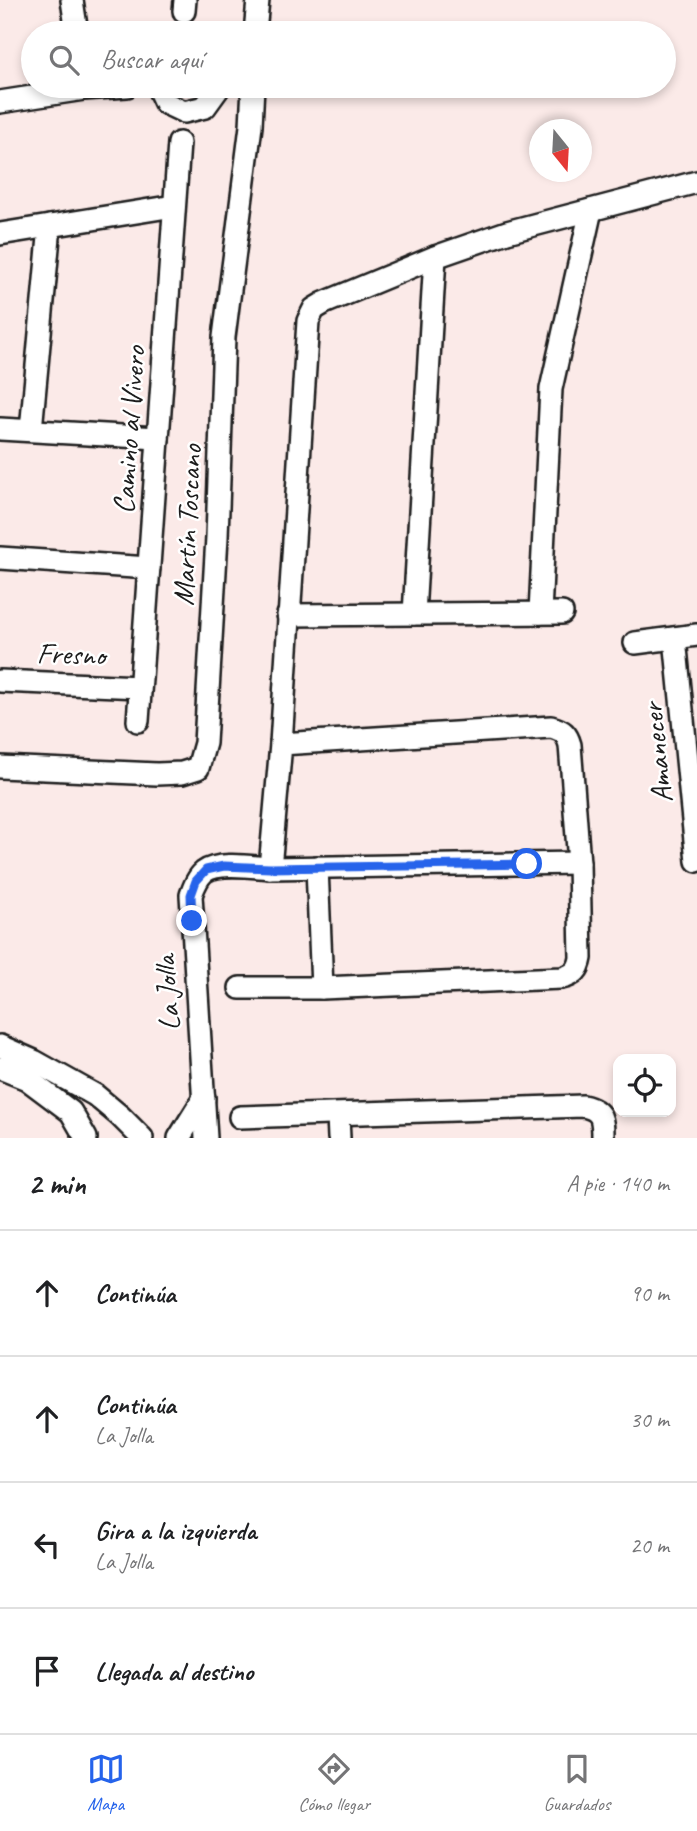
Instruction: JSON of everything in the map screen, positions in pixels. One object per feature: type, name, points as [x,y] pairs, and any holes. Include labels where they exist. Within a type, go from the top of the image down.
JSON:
[{"type":"street","points":[[72,0],[75,21]]},
{"type":"street","points":[[256,21],[258,0]]},
{"type":"street","points":[[0,102],[22,98]]},
{"type":"street","points":[[163,98],[165,103],[184,112],[205,107],[212,98]]},
{"type":"street","name":"Martín Toscano","points":[[0,767],[157,774],[182,774],[198,768],[205,743],[217,537],[224,337],[252,98]]},
{"type":"street","name":"Camino al Vivero","points":[[138,721],[179,143]]},
{"type":"street","points":[[579,863],[270,868],[281,744],[308,321],[314,309],[324,303],[435,257],[507,232],[697,182]]},
{"type":"street","points":[[0,234],[174,206]]},
{"type":"street","points":[[540,613],[551,389],[591,210]]},
{"type":"street","points":[[31,430],[50,226]]},
{"type":"street","points":[[414,614],[435,257]]},
{"type":"street","points":[[0,429],[158,438]]},
{"type":"street","points":[[0,558],[149,568]]},
{"type":"street","points":[[288,615],[562,613]]},
{"type":"street","points":[[635,643],[697,635]]},
{"type":"street","name":"Amanecer","points":[[675,638],[693,769],[697,861]]},
{"type":"street","name":"Fresno","points":[[0,681],[140,687]]},
{"type":"street","points":[[240,988],[322,988],[562,978],[572,975],[579,968],[581,958],[579,863],[570,745],[568,736],[561,729],[551,727],[281,744]]},
{"type":"street","name":"La Jolla","points":[[206,1138],[191,895],[196,881],[206,870],[224,866],[270,868]]},
{"type":"street","points":[[317,867],[322,988]]},
{"type":"street","points":[[0,1045],[31,1070],[71,1112],[86,1138]]},
{"type":"street","points":[[0,1068],[31,1070],[94,1095],[142,1138]]},
{"type":"street","points":[[179,1138],[204,1098]]},
{"type":"street","points":[[240,1117],[583,1105],[593,1108],[600,1115],[603,1138]]},
{"type":"street","points":[[338,1115],[339,1138]]},
{"type":"route","points":[[192,921],[191,895],[196,881],[206,870],[224,866],[270,868],[527,864]]}]
